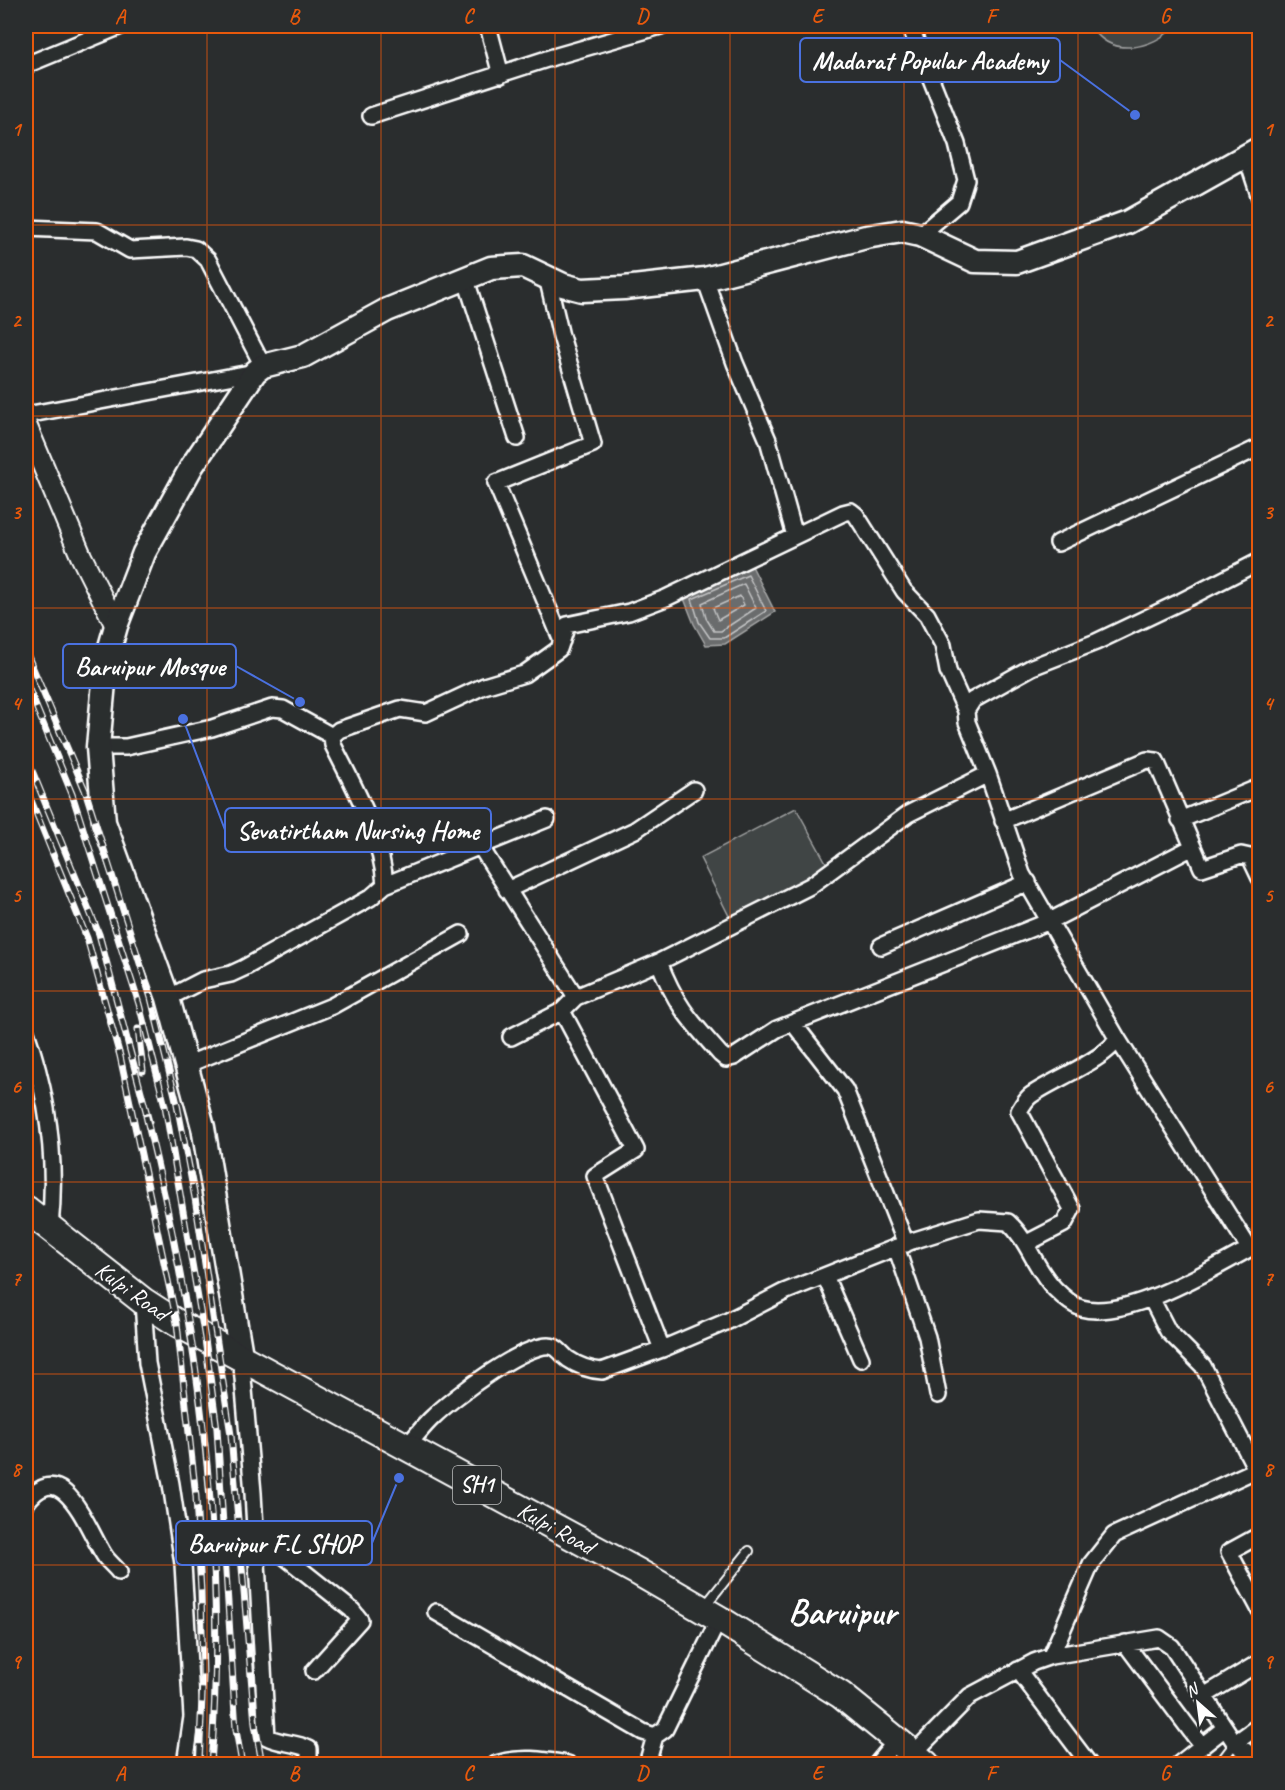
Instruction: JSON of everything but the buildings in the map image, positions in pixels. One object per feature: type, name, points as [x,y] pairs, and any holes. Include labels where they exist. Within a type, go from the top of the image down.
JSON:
[{"type":"main road","points":[[241,1355],[210,1162],[168,998],[104,822],[98,747],[103,679],[116,626],[144,553],[192,466],[259,369],[303,356],[387,310],[465,277],[507,265],[523,266],[563,285],[582,290],[705,279],[866,237],[902,231],[920,235],[975,261],[1017,262],[1128,222],[1253,152]]},
{"type":"main road","name":"Kulpi Road","points":[[34,1220],[143,1301],[198,1335],[241,1355],[707,1615],[841,1695],[912,1753]]},
{"type":"street","points":[[26,64],[121,26]]},
{"type":"street","points":[[489,26],[501,75]]},
{"type":"street","points":[[371,116],[661,26]]},
{"type":"street","points":[[910,26],[957,144],[966,180],[959,202],[920,235]]},
{"type":"street","points":[[1253,152],[1260,198]]},
{"type":"street","points":[[26,228],[97,231],[130,250],[186,247],[196,249],[208,260],[259,369],[26,415]]},
{"type":"street","points":[[465,277],[518,438]]},
{"type":"street","points":[[548,277],[561,336],[593,444],[496,483],[562,643]]},
{"type":"street","points":[[705,279],[735,363],[768,440],[795,536]]},
{"type":"street","points":[[26,425],[81,556],[116,626]]},
{"type":"street","points":[[1058,543],[1260,447]]},
{"type":"street","points":[[332,736],[353,723],[400,709],[417,714],[426,713],[484,686],[524,674],[548,658],[562,643],[564,629],[573,622],[643,607],[851,511],[856,514],[904,591],[927,615],[943,645],[948,671],[966,711],[967,722],[1028,882],[1117,1038],[1254,1245],[1151,1298],[1127,1307],[1103,1311],[1080,1308],[1054,1288],[1027,1243],[1008,1222],[995,1219],[979,1220],[901,1246],[825,1276],[662,1348],[602,1371],[589,1370],[579,1365],[553,1346],[539,1346],[484,1376],[458,1395],[432,1418],[405,1448]]},
{"type":"street","points":[[966,711],[973,700],[1004,681],[1180,602],[1260,561]]},
{"type":"street","points":[[98,747],[126,747],[212,728],[272,708],[283,709],[332,736]]},
{"type":"street","points":[[332,736],[333,745],[362,802],[375,836],[385,885]]},
{"type":"street","points":[[1003,821],[1147,760],[1156,761],[1191,848],[1202,868],[1241,855],[1250,857],[1260,878]]},
{"type":"street","points":[[511,1037],[562,1011],[576,997],[659,962],[810,886],[908,814],[988,774]]},
{"type":"street","points":[[1179,820],[1260,787]]},
{"type":"street","points":[[507,890],[635,830],[694,790]]},
{"type":"street","points":[[168,998],[203,980],[231,974],[244,968],[370,898],[385,885],[547,819]]},
{"type":"street","points":[[480,846],[576,997]]},
{"type":"street","points":[[659,962],[672,996],[680,1009],[726,1059],[734,1057],[764,1036],[793,1023],[1050,921],[1191,848]]},
{"type":"street","points":[[881,946],[1028,882]]},
{"type":"street","points":[[186,1065],[332,1006],[461,934]]},
{"type":"street","points":[[562,1011],[636,1150],[595,1176],[662,1348]]},
{"type":"street","points":[[793,1023],[848,1095],[901,1246],[927,1337],[938,1395]]},
{"type":"street","points":[[26,1032],[49,1121],[54,1187],[34,1220]]},
{"type":"street","points":[[1027,1243],[1064,1224],[1072,1209],[1018,1110],[1029,1096],[1094,1059],[1109,1048],[1117,1038]]},
{"type":"street","points":[[825,1276],[861,1359]]},
{"type":"street","points":[[1052,1656],[1090,1564],[1114,1535],[1258,1472],[1203,1366],[1167,1331],[1151,1298]]},
{"type":"street","points":[[143,1301],[147,1363],[171,1484],[183,1564],[192,1717],[185,1764]]},
{"type":"street","points":[[241,1355],[255,1533],[267,1737],[278,1743],[299,1744],[309,1749],[309,1764]]},
{"type":"street","points":[[28,1494],[47,1487],[58,1488],[66,1494],[92,1527],[106,1559],[119,1572]]},
{"type":"street","points":[[255,1533],[352,1610],[360,1620],[314,1671]]},
{"type":"street","points":[[1260,1535],[1229,1552],[1260,1610]]},
{"type":"street","points":[[436,1612],[643,1732],[655,1736]]},
{"type":"street","points":[[647,1764],[655,1736],[665,1729],[707,1615]]},
{"type":"street","points":[[877,1764],[912,1753],[970,1696],[1018,1670],[1052,1656],[1159,1638],[1172,1647],[1235,1743],[1260,1762]]},
{"type":"street","points":[[1125,1643],[1202,1746]]},
{"type":"street","points":[[1204,1696],[1260,1662]]},
{"type":"street","points":[[1018,1670],[1089,1764]]},
{"type":"street","points":[[1235,1743],[1260,1725]]},
{"type":"street","points":[[1179,1764],[1225,1728]]},
{"type":"street","points":[[496,1764],[509,1760],[539,1759],[568,1764]]},
{"type":"lane","points":[[707,1615],[749,1551]]},
{"type":"lane","points":[[1219,1764],[1235,1743]]},
{"type":"shaded area","points":[[1091,26],[1175,26],[1155,41],[1132,47],[1109,43]]},
{"type":"shaded area","points":[[796,808],[829,868],[731,920],[700,858]]},
{"type":"water","points":[[752,566],[775,612],[725,644],[706,645],[694,624],[683,596]]},
{"type":"railway","points":[[26,652],[85,790],[151,998],[177,1104],[195,1198],[231,1435],[255,1724],[262,1764]]},
{"type":"railway","points":[[26,682],[72,794],[139,1004],[165,1106],[205,1339],[217,1429],[236,1730],[242,1764]]},
{"type":"railway","points":[[26,756],[99,934],[149,1122]]},
{"type":"railway","points":[[26,788],[87,938],[120,1056],[177,1323],[196,1497],[201,1591],[203,1675],[199,1764]]},
{"type":"railway","points":[[138,1029],[143,1071]]},
{"type":"railway","points":[[146,1116],[180,1276],[194,1357],[204,1438],[212,1519],[215,1601],[215,1683],[211,1764]]},
{"type":"place","name":"Madarat Popular Academy","points":[[1135,115]]},
{"type":"place","name":"Baruipur Mosque","points":[[300,702]]},
{"type":"place","name":"Sevatirtham Nursing Home","points":[[183,719]]},
{"type":"place","name":"Baruipur F.L SHOP","points":[[399,1478]]},
{"type":"district","name":"Baruipur","points":[[842,1612]]}]
